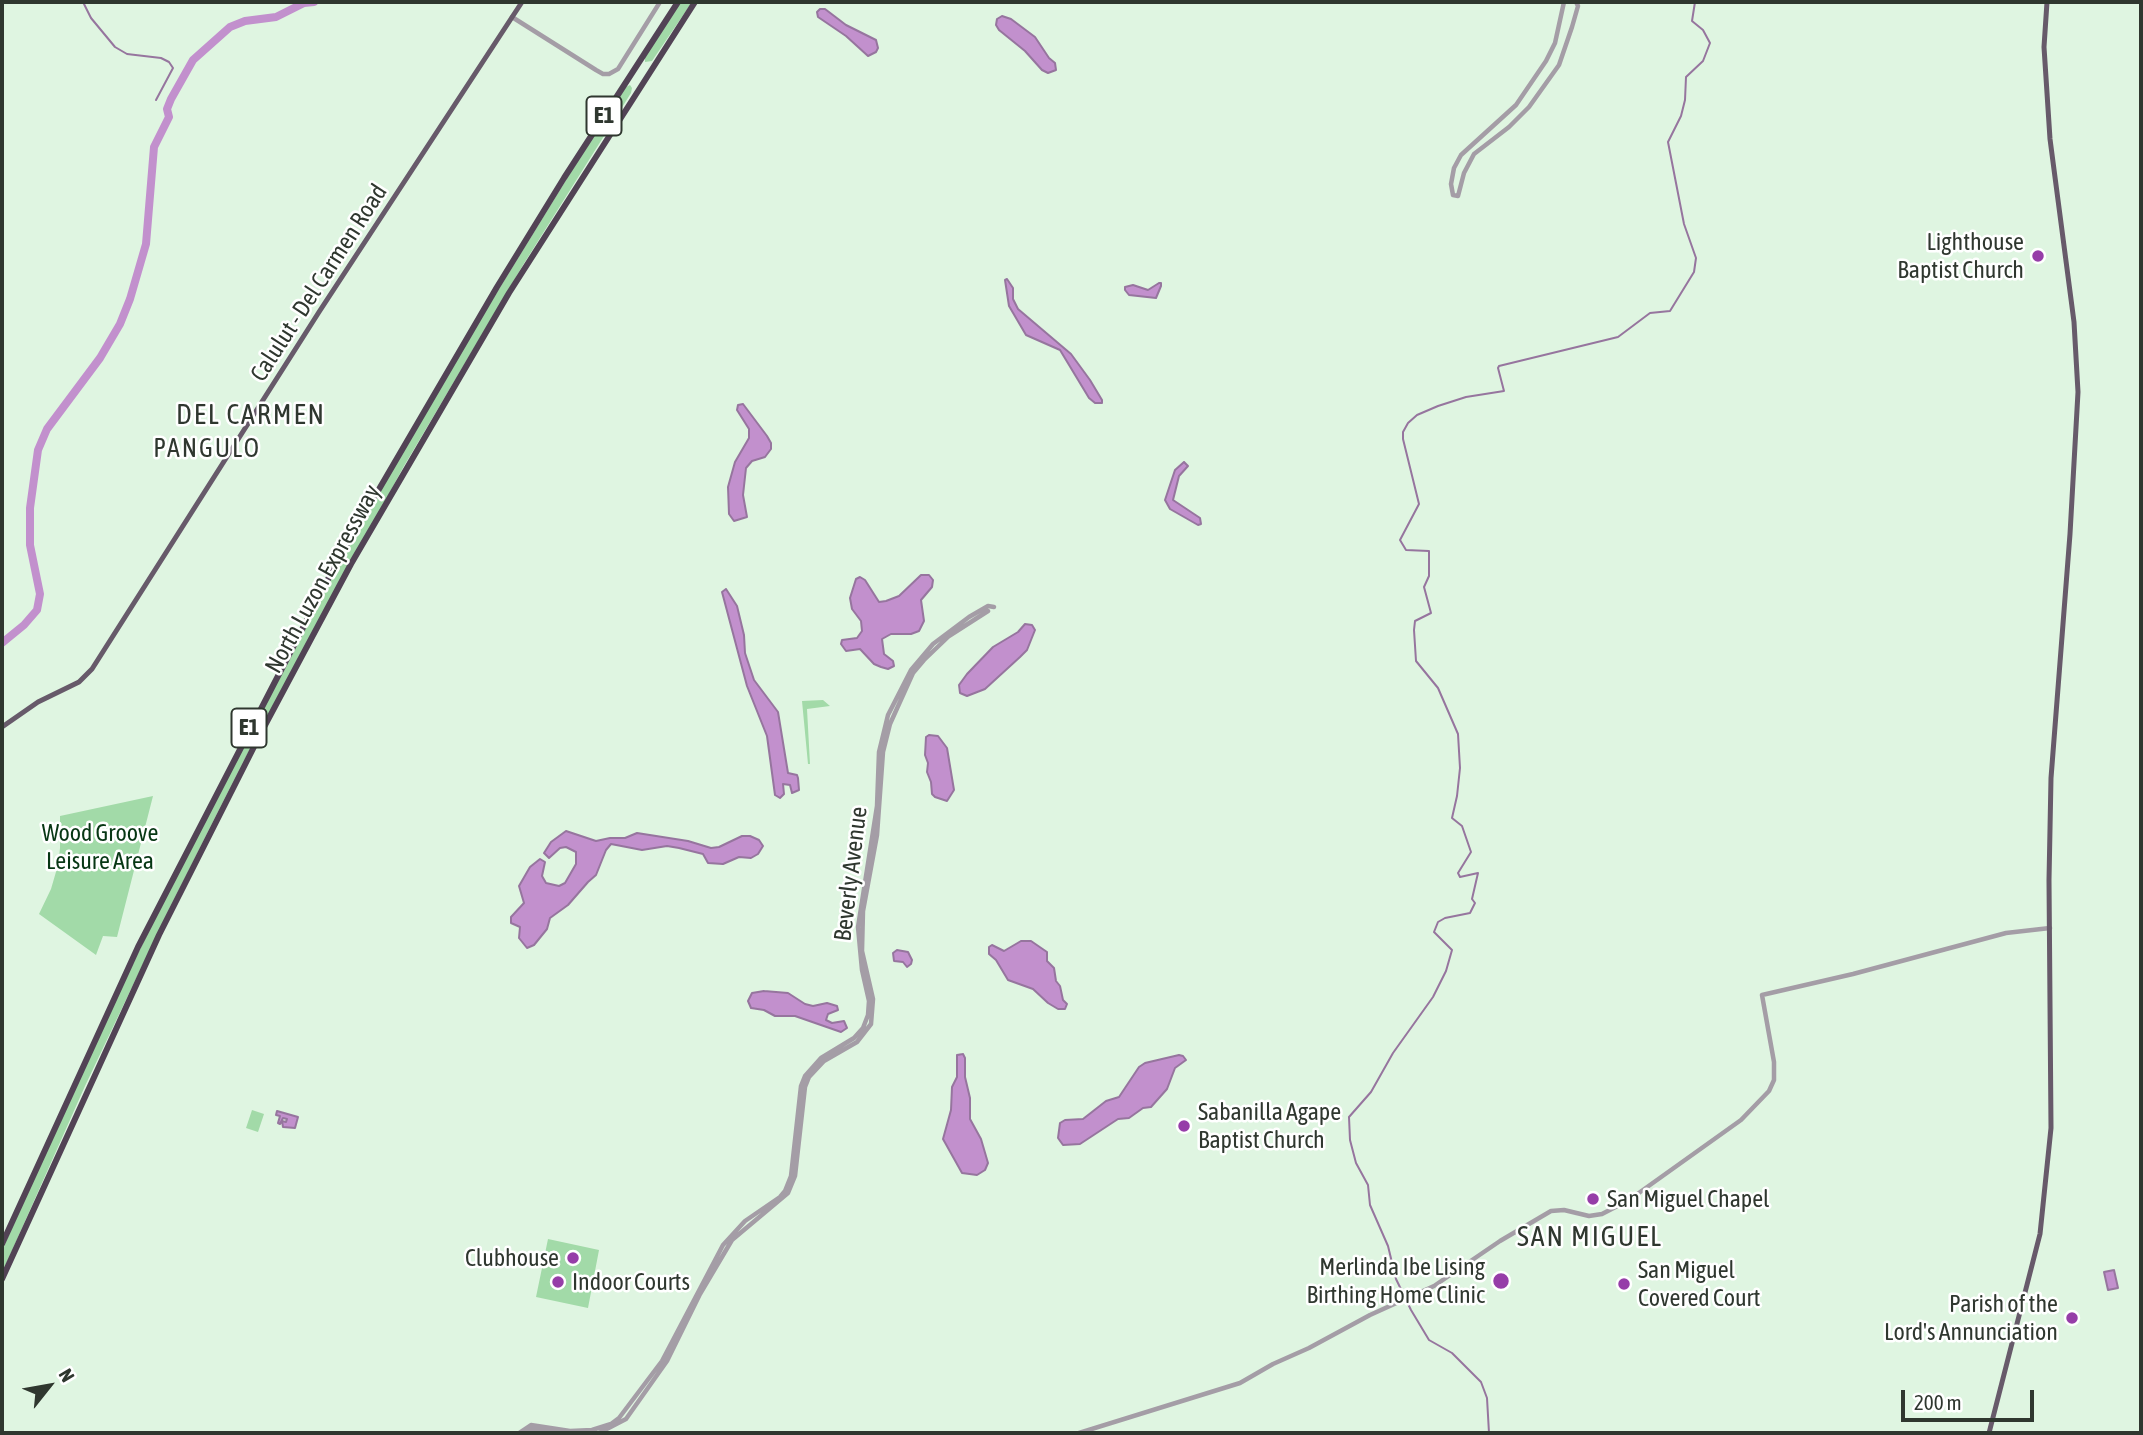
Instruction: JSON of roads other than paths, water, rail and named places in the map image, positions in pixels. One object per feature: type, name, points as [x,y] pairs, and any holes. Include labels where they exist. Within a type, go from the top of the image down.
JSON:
[{"type":"highway","name":"North Luzon Expressway","points":[[2,1244],[138,947],[340,555],[511,264],[678,2]]},
{"type":"highway","name":"North Luzon Expressway","points":[[2,1279],[162,929],[351,564],[509,293],[695,2]]},
{"type":"main road","name":"Calulut - Del Carmen Road","points":[[2,727],[38,702],[79,682],[92,669],[522,2]]},
{"type":"main road","points":[[1989,1433],[2040,1234],[2052,1097],[2052,767],[2078,392],[2074,323],[2050,139],[2044,47],[2047,2]]},
{"type":"street","points":[[511,17],[596,70],[609,74],[618,69],[660,2]]},
{"type":"street","points":[[1565,2],[1574,2],[1573,26],[1559,65],[1529,107],[1474,155],[1464,173],[1458,196],[1453,195],[1451,184],[1454,168],[1461,155],[1516,105],[1546,61],[1555,43],[1565,2]]},
{"type":"street","name":"Beverly Avenue","points":[[519,1433],[531,1425],[570,1431],[592,1430],[619,1419],[662,1361],[723,1245],[745,1221],[785,1191],[791,1176],[801,1086],[805,1076],[821,1058],[860,1033],[870,1008],[860,961],[858,927],[877,806],[880,752],[888,715],[906,677],[933,644],[969,617],[988,606],[994,607]]},
{"type":"street","name":"Beverly Avenue","points":[[599,1433],[626,1419],[667,1361],[717,1263],[732,1240],[788,1193],[795,1176],[805,1087],[809,1077],[824,1061],[857,1042],[871,1024],[873,999],[862,951],[863,911],[879,825],[883,752],[890,724],[906,687],[924,660],[950,636],[988,611]]},
{"type":"street","points":[[1079,1433],[1240,1383],[1370,1315],[1444,1280],[1500,1241],[1551,1211],[1564,1210],[1589,1216],[1602,1214],[1629,1200],[1752,1111],[1769,1091],[1774,1080],[1774,1062],[1762,995],[1997,936],[2050,928]]},
{"type":"street","points":[[526,1433],[538,1429],[558,1433]]},
{"type":"waterway","points":[[83,2],[91,18],[115,47],[127,54],[161,58],[169,62],[173,68],[156,100]]},
{"type":"waterway","points":[[2,643],[37,610],[40,594],[30,545],[30,508],[38,450],[47,429],[100,358],[120,324],[130,299],[146,244],[154,147],[169,117],[167,109],[171,99],[193,60],[230,27],[245,21],[276,17],[304,3],[314,2]]},
{"type":"waterway","points":[[1489,1433],[1487,1398],[1481,1382],[1452,1353],[1429,1340],[1396,1279],[1388,1246],[1370,1205],[1368,1185],[1356,1163],[1350,1140],[1349,1117],[1371,1092],[1393,1053],[1433,997],[1446,971],[1452,950],[1434,932],[1438,922],[1470,913],[1475,903],[1472,899],[1478,873],[1460,877],[1458,873],[1471,852],[1462,826],[1452,818],[1460,768],[1458,734],[1438,688],[1416,661],[1415,621],[1431,613],[1424,587],[1429,576],[1429,551],[1406,550],[1400,540],[1419,504],[1403,432],[1417,415],[1438,406],[1466,397],[1504,391],[1499,366],[1618,337],[1650,313],[1670,311],[1694,272],[1696,258],[1684,224],[1668,142],[1681,116],[1686,77],[1703,61],[1710,43],[1703,30],[1692,21],[1695,2]]},
{"type":"place","name":"Lighthouse Baptist Church","points":[[2038,256]]},
{"type":"place","name":"Sabanilla Agape Baptist Church","points":[[1184,1126]]},
{"type":"place","name":"San Miguel Chapel","points":[[1593,1199]]},
{"type":"place","name":"Clubhouse","points":[[573,1258]]},
{"type":"place","name":"Merlinda Ibe Lising Birthing Home Clinic","points":[[1501,1281]]},
{"type":"place","name":"Indoor Courts","points":[[558,1282]]},
{"type":"place","name":"San Miguel Covered Court","points":[[1624,1284]]},
{"type":"place","name":"Parish of the Lord's Annunciation","points":[[2072,1318]]},
{"type":"district","name":"DEL CARMEN","points":[[251,415]]},
{"type":"district","name":"PANGULO","points":[[207,449]]},
{"type":"district","name":"SAN MIGUEL","points":[[1590,1237]]},
{"type":"park label","name":"Wood Groove Leisure Area","points":[[100,847]]}]
